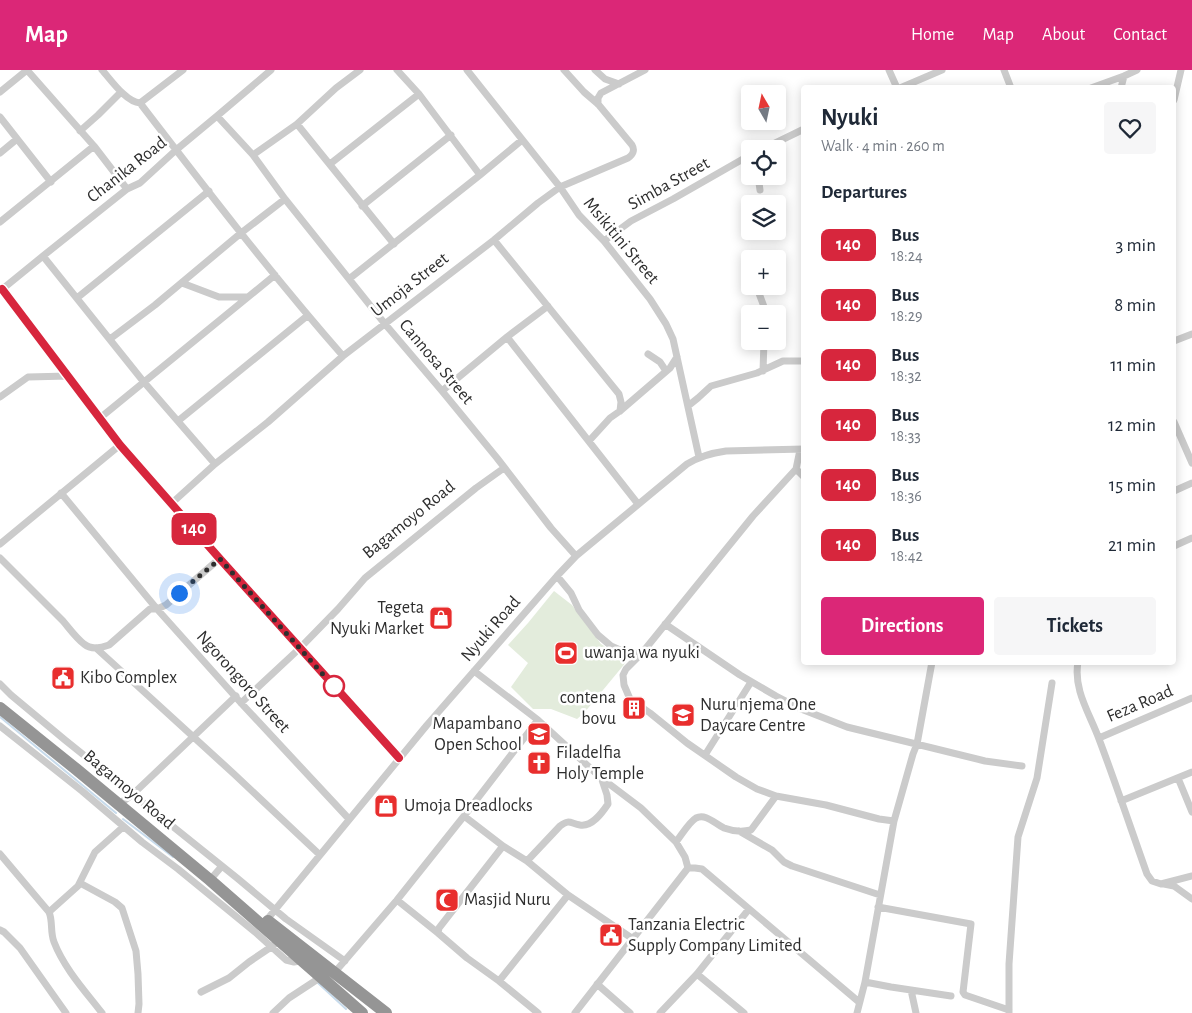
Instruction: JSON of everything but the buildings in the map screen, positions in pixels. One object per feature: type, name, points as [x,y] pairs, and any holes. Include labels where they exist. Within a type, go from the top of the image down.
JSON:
[{"type":"highway","name":"Bagamoyo Road","points":[[0,708],[122,807],[187,869],[210,880],[265,923],[335,972],[386,1013]]},
{"type":"highway","name":"Bagamoyo Road","points":[[265,923],[276,944],[303,961],[362,1013]]},
{"type":"street","points":[[0,92],[27,70],[94,146],[127,189]]},
{"type":"street","points":[[102,70],[121,92],[133,102],[140,103],[274,275],[343,356]]},
{"type":"street","points":[[140,103],[183,70]]},
{"type":"street","name":"Chanika Road","points":[[1,290],[127,189],[140,183],[271,70]]},
{"type":"street","points":[[253,155],[297,124],[336,88],[360,70]]},
{"type":"street","points":[[397,70],[419,94],[480,175]]},
{"type":"street","name":"Msikitini Street","points":[[467,70],[560,187],[579,215],[604,241],[650,298],[666,324],[673,339],[698,456]]},
{"type":"street","points":[[564,70],[598,104]]},
{"type":"street","points":[[595,70],[605,79],[619,84]]},
{"type":"street","points":[[598,104],[599,95],[645,70]]},
{"type":"street","points":[[889,70],[897,85]]},
{"type":"street","points":[[906,85],[942,70]]},
{"type":"street","points":[[1004,70],[1010,85]]},
{"type":"street","points":[[1099,85],[1137,70]]},
{"type":"street","points":[[1176,91],[1181,70]]},
{"type":"street","points":[[1122,85],[1124,76]]},
{"type":"street","points":[[80,130],[121,92]]},
{"type":"street","points":[[330,164],[419,94]]},
{"type":"street","name":"Umoja Street","points":[[172,503],[215,464],[268,422],[343,356],[560,187],[628,158],[633,152],[632,145],[598,104]]},
{"type":"street","name":"Cannosa Street","points":[[218,116],[253,155],[285,199],[384,324],[442,391],[551,528],[576,556]]},
{"type":"street","points":[[0,117],[51,182]]},
{"type":"street","points":[[297,124],[394,244]]},
{"type":"street","points":[[781,140],[801,130]]},
{"type":"street","points":[[362,206],[451,135]]},
{"type":"street","points":[[0,153],[17,139]]},
{"type":"street","points":[[349,279],[522,140]]},
{"type":"street","points":[[0,222],[94,146]]},
{"type":"street","name":"Simba Street","points":[[604,241],[631,221],[741,160]]},
{"type":"street","points":[[759,185],[760,190]]},
{"type":"street","points":[[77,298],[209,191]]},
{"type":"street","points":[[110,339],[156,305],[241,233],[285,199]]},
{"type":"street","points":[[494,240],[619,394],[621,402],[620,411]]},
{"type":"street","points":[[42,256],[144,381],[215,464]]},
{"type":"street","points":[[100,418],[274,275]]},
{"type":"street","points":[[182,283],[219,297],[248,297]]},
{"type":"street","points":[[1,290],[120,445],[399,758]]},
{"type":"street","points":[[442,391],[548,306]]},
{"type":"street","points":[[178,421],[308,316]]},
{"type":"street","points":[[1176,340],[1192,334]]},
{"type":"street","points":[[507,338],[638,504]]},
{"type":"street","points":[[764,350],[764,370]]},
{"type":"street","points":[[648,354],[660,362],[666,371]]},
{"type":"street","points":[[589,441],[610,418],[670,368],[677,357]]},
{"type":"street","points":[[688,406],[711,386],[758,373],[783,361],[801,361]]},
{"type":"street","points":[[0,397],[28,377],[68,376]]},
{"type":"street","points":[[1176,427],[1192,463]]},
{"type":"street","points":[[0,544],[120,445]]},
{"type":"street","name":"Nyuki Road","points":[[265,923],[399,758],[576,556],[698,456],[726,451],[801,450]]},
{"type":"street","points":[[801,453],[796,469],[754,516],[642,653],[626,669],[622,675],[624,685],[630,698],[705,755],[757,789],[776,796],[894,821]]},
{"type":"street","name":"Bagamoyo Road","points":[[241,703],[300,648],[365,578],[476,488],[504,468]]},
{"type":"street","points":[[796,469],[801,474]]},
{"type":"street","points":[[1176,490],[1192,483]]},
{"type":"street","name":"Ngorongoro Street","points":[[61,493],[157,609],[349,819]]},
{"type":"street","points":[[1176,545],[1192,538]]},
{"type":"street","points":[[0,558],[84,644],[96,648],[103,648],[109,645],[150,609],[157,609],[166,605],[220,559]]},
{"type":"street","points":[[557,576],[571,593],[579,610],[598,635],[611,646],[627,653],[642,653]]},
{"type":"street","points":[[665,624],[751,682],[801,709],[847,727],[984,761],[1022,766]]},
{"type":"street","points":[[96,648],[320,855]]},
{"type":"street","points":[[857,1013],[865,982],[894,821],[917,744],[931,665]]},
{"type":"street","points":[[1077,665],[1077,682],[1082,698],[1099,738],[1147,874],[1152,881],[1174,886],[1192,899]]},
{"type":"street","points":[[474,671],[538,720],[600,777],[633,801],[676,842],[685,857],[688,868]]},
{"type":"street","points":[[705,755],[751,682]]},
{"type":"street","points":[[878,907],[971,924],[963,992],[965,995],[1009,1011],[1009,964],[1018,837],[1037,778],[1052,683]]},
{"type":"street","points":[[0,684],[132,795],[286,919],[345,961]]},
{"type":"street","points":[[115,819],[132,795],[236,696]]},
{"type":"street","name":"Feza Road","points":[[1099,738],[1192,698]]},
{"type":"street","points":[[335,972],[397,900],[538,720]]},
{"type":"street","points":[[0,726],[124,827],[187,869],[276,944],[229,978],[201,992]]},
{"type":"street","points":[[1121,801],[1192,772]]},
{"type":"street","points":[[526,861],[564,823],[585,825],[595,820],[608,804],[607,795],[600,777]]},
{"type":"street","points":[[1178,778],[1192,812]]},
{"type":"street","points":[[676,842],[693,820],[701,816],[725,828],[739,831],[750,830],[776,796]]},
{"type":"street","points":[[464,816],[526,861],[568,895],[633,939]]},
{"type":"street","points":[[49,912],[80,883],[95,852],[124,827]]},
{"type":"street","points":[[739,831],[772,850],[784,862],[792,866],[880,895]]},
{"type":"street","points":[[438,933],[439,928],[503,846]]},
{"type":"street","points":[[0,854],[49,912],[57,949],[68,969],[102,1013]]},
{"type":"street","points":[[210,880],[222,866]]},
{"type":"street","points":[[688,868],[702,869],[860,1002]]},
{"type":"street","points":[[574,1013],[688,868]]},
{"type":"street","points":[[1161,884],[1192,876]]},
{"type":"street","points":[[80,883],[115,902],[122,908],[136,950],[138,1013]]},
{"type":"street","points":[[499,981],[568,895]]},
{"type":"street","points":[[397,900],[538,1013]]},
{"type":"street","points":[[660,1013],[697,974],[749,909]]},
{"type":"street","points":[[0,930],[20,948],[66,1013]]},
{"type":"street","points":[[697,974],[744,1013]]},
{"type":"street","points":[[273,1013],[289,998],[321,977]]},
{"type":"street","points":[[865,982],[951,996]]},
{"type":"street","points":[[597,984],[630,1013]]},
{"type":"street","points":[[911,990],[916,1013]]},
{"type":"green space","name":"uwanja wa nyuki","points":[[554,591],[572,605],[601,644],[627,661],[577,719],[551,709],[533,709],[511,687],[528,663],[508,645]]},
{"type":"waterway","points":[[0,717],[116,813]]},
{"type":"waterway","points":[[123,819],[173,857]]},
{"type":"waterway","points":[[318,983],[346,1009]]},
{"type":"bus line","name":"140","points":[[2,289],[120,445],[399,758]]},
{"type":"place","name":"Tegeta Nyuki Market","points":[[441,618]]},
{"type":"place","name":"uwanja wa nyuki","points":[[566,653]]},
{"type":"place","name":"Kibo Complex","points":[[63,678]]},
{"type":"place","name":"contena bovu","points":[[634,708]]},
{"type":"place","name":"Nuru njema One Daycare Centre","points":[[683,715]]},
{"type":"place","name":"Mapambano Open School","points":[[539,734]]},
{"type":"place","name":"Filadelfia Holy Temple","points":[[539,763]]},
{"type":"place","name":"Umoja Dreadlocks","points":[[386,806]]},
{"type":"place","name":"Masjid Nuru","points":[[447,900]]},
{"type":"place","name":"Tanzania Electric Supply Company Limited","points":[[611,935]]},
{"type":"route","points":[[179,593],[220,559],[337,690],[334,686]]}]
